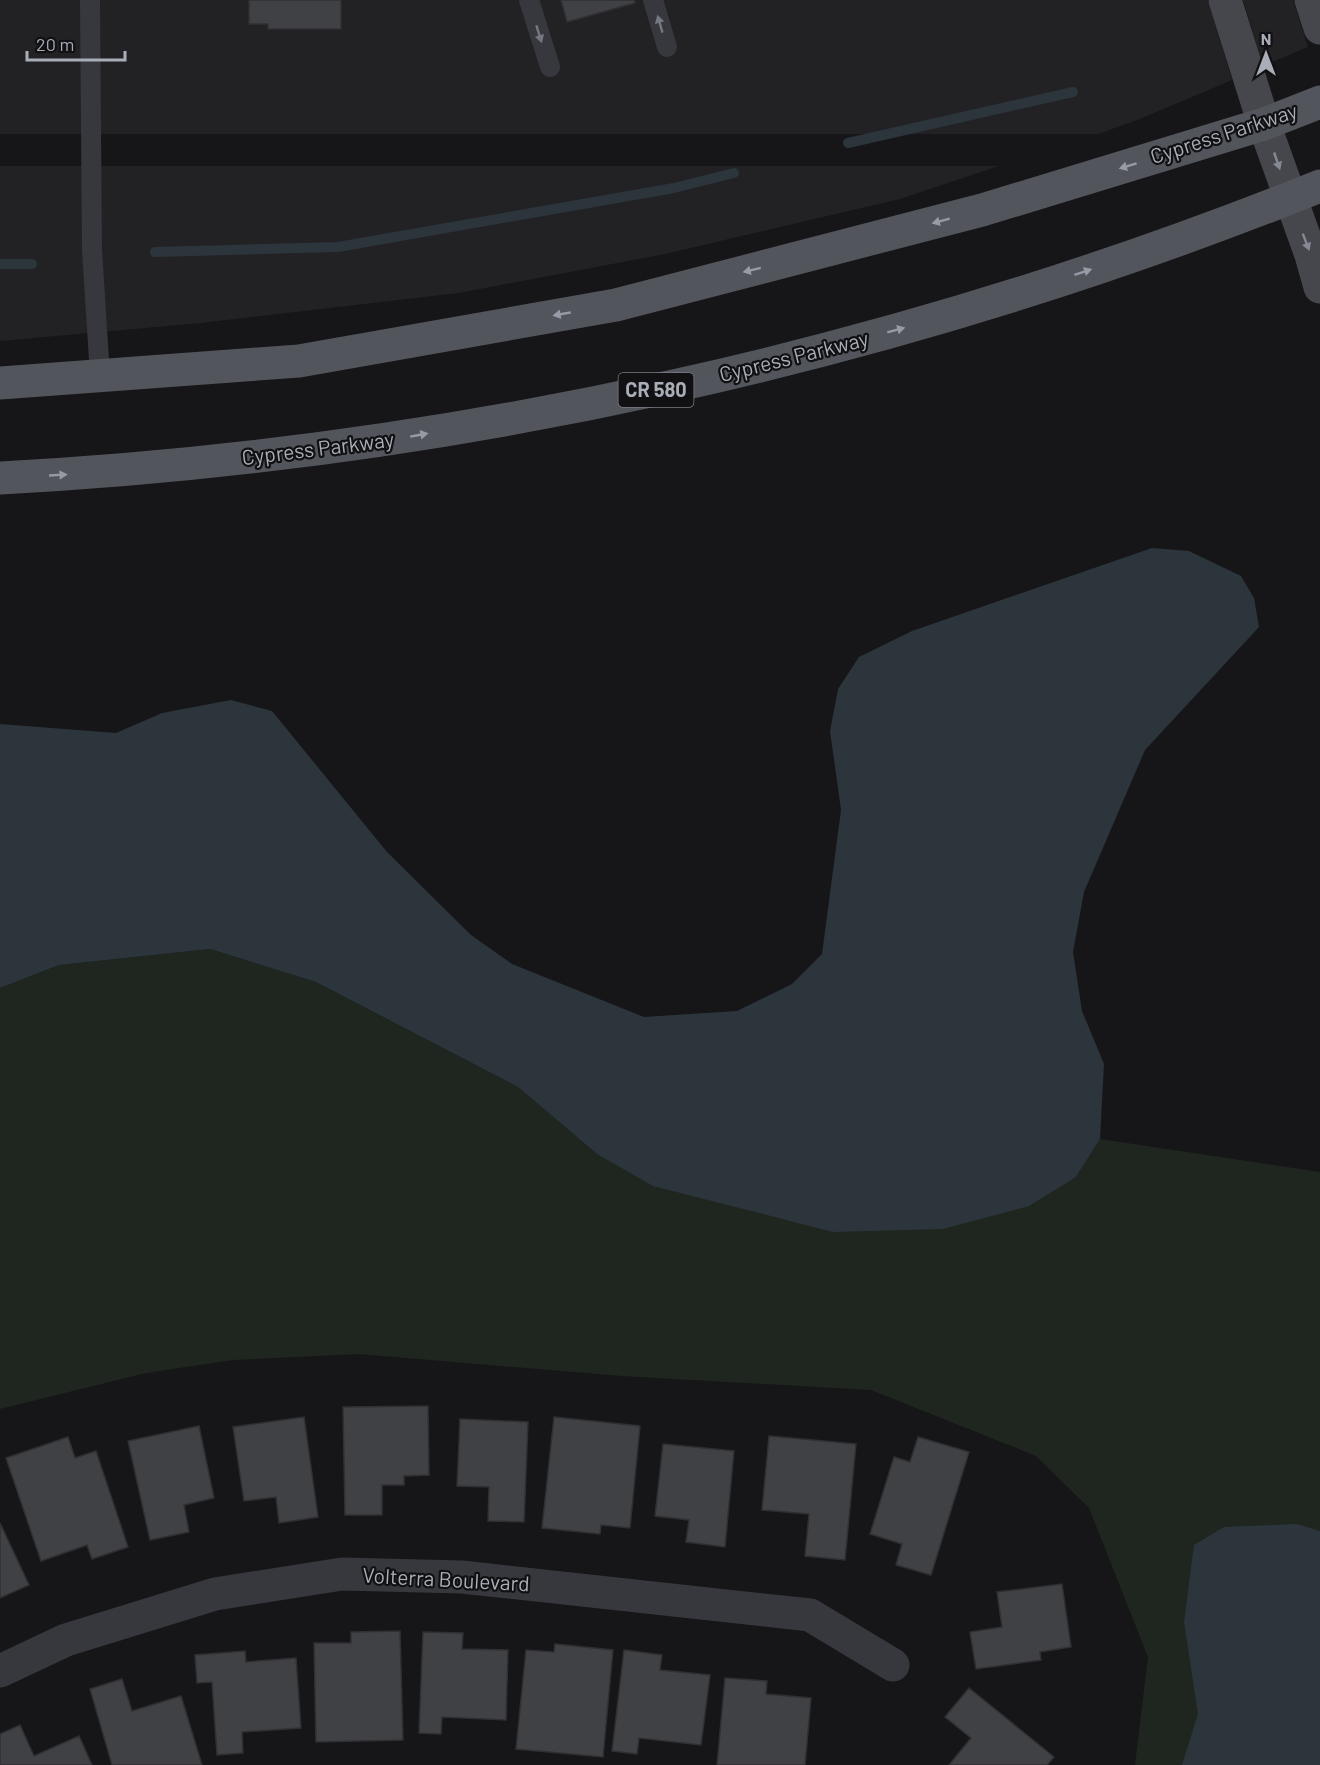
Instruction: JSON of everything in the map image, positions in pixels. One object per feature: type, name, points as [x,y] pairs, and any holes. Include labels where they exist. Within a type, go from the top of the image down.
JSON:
[{"type":"main road","points":[[1226,0],[1264,124],[1311,255],[1320,287]]},
{"type":"main road","points":[[1311,0],[1320,28]]},
{"type":"main road","name":"Cypress Parkway","points":[[0,383],[299,361],[616,305],[982,210],[1264,124],[1320,102]]},
{"type":"main road","name":"Cypress Parkway","points":[[0,478],[98,473],[240,459],[382,441],[591,405],[750,369],[919,324],[1085,272],[1320,186]]},
{"type":"street","name":"Volterra Boulevard","points":[[0,1671],[66,1640],[215,1594],[342,1574],[462,1577],[810,1616],[893,1665]]},
{"type":"lane","points":[[90,0],[92,249],[100,376]]},
{"type":"lane","points":[[529,0],[550,67]]},
{"type":"lane","points":[[653,0],[667,47]]},
{"type":"shaded area","points":[[0,0],[1208,0],[1232,80],[1098,134],[0,134]]},
{"type":"shaded area","points":[[1243,0],[1293,0],[1308,47],[1263,66]]},
{"type":"shaded area","points":[[0,166],[999,166],[900,199],[665,254],[459,293],[201,323],[0,341]]},
{"type":"shaded area","points":[[1152,548],[1189,551],[1241,576],[1254,598],[1259,627],[1145,750],[1084,892],[1073,952],[1082,1011],[1104,1064],[1100,1139],[1076,1177],[1029,1206],[943,1229],[833,1232],[653,1186],[597,1154],[518,1087],[316,982],[210,949],[59,965],[0,988],[0,724],[116,733],[162,713],[231,700],[272,711],[387,852],[471,935],[512,964],[644,1017],[737,1011],[792,984],[822,954],[841,810],[830,731],[838,689],[859,657],[912,631]]},
{"type":"shaded area","points":[[210,949],[316,982],[518,1087],[597,1154],[1076,1177],[1100,1139],[1320,1172],[1320,1765],[1135,1765],[1148,1657],[1089,1508],[1036,1456],[871,1390],[622,1376],[359,1354],[233,1360],[146,1373],[0,1409],[0,988],[59,965]]},
{"type":"shaded area","points":[[1297,1524],[1320,1531],[1320,1765],[1182,1765],[1198,1714],[1184,1622],[1194,1545],[1224,1527]]},
{"type":"building","points":[[249,0],[341,0],[341,29],[268,29],[268,24],[249,24]]},
{"type":"building","points":[[561,0],[634,0],[635,3],[567,22]]},
{"type":"building","points":[[428,1406],[429,1475],[404,1476],[404,1485],[382,1485],[382,1515],[345,1515],[343,1407]]},
{"type":"building","points":[[304,1417],[318,1517],[279,1523],[276,1497],[244,1501],[233,1427]]},
{"type":"building","points":[[554,1417],[640,1426],[630,1528],[601,1525],[600,1534],[542,1528]]},
{"type":"building","points":[[460,1419],[528,1422],[524,1522],[488,1521],[489,1487],[457,1486]]},
{"type":"building","points":[[199,1426],[214,1498],[184,1505],[189,1532],[150,1540],[128,1441]]},
{"type":"building","points":[[769,1436],[856,1444],[845,1560],[805,1556],[809,1514],[762,1510]]},
{"type":"building","points":[[68,1437],[75,1458],[96,1451],[128,1547],[92,1559],[87,1545],[41,1561],[6,1458]]},
{"type":"building","points":[[918,1437],[969,1452],[931,1575],[896,1565],[902,1544],[870,1534],[894,1457],[910,1462]]},
{"type":"building","points":[[663,1444],[734,1451],[725,1547],[686,1542],[689,1520],[655,1516]]},
{"type":"building","points":[[0,1523],[29,1585],[0,1598]]},
{"type":"building","points":[[1062,1584],[1071,1647],[1040,1652],[1041,1660],[976,1669],[970,1632],[1002,1627],[997,1592]]},
{"type":"building","points":[[400,1631],[403,1740],[316,1742],[314,1643],[351,1643],[351,1632]]},
{"type":"building","points":[[423,1632],[463,1633],[462,1649],[508,1650],[506,1720],[442,1717],[441,1734],[419,1733]]},
{"type":"building","points":[[555,1644],[613,1650],[603,1757],[516,1749],[526,1650],[554,1652]]},
{"type":"building","points":[[624,1650],[662,1655],[660,1670],[710,1675],[701,1745],[639,1738],[637,1754],[612,1751]]},
{"type":"building","points":[[245,1651],[246,1662],[296,1658],[301,1728],[242,1732],[243,1753],[217,1755],[212,1682],[197,1683],[195,1655]]},
{"type":"building","points":[[725,1678],[767,1681],[766,1694],[811,1698],[805,1765],[717,1765]]},
{"type":"building","points":[[122,1679],[132,1711],[181,1696],[202,1765],[112,1765],[90,1689]]},
{"type":"building","points":[[969,1688],[1054,1757],[1047,1765],[949,1765],[971,1738],[945,1717]]},
{"type":"building","points":[[20,1725],[34,1756],[79,1736],[92,1765],[0,1765],[0,1734]]},
{"type":"waterway","points":[[848,143],[1073,92]]},
{"type":"waterway","points":[[155,252],[338,247],[674,188],[734,173]]},
{"type":"waterway","points":[[0,264],[32,264]]}]
